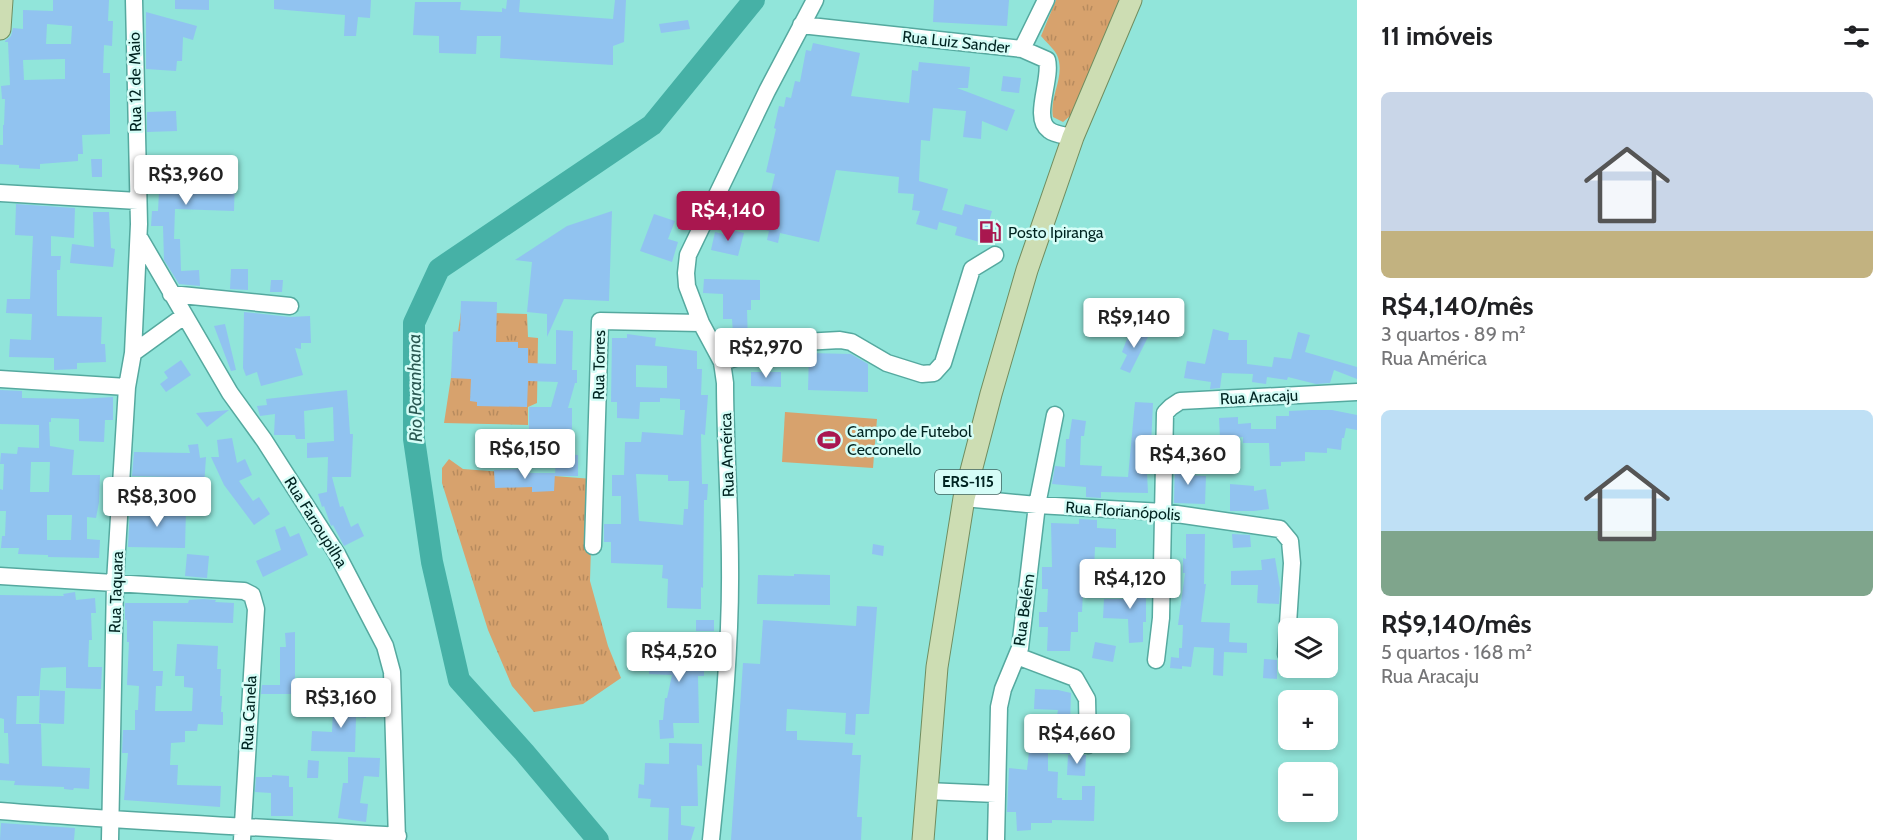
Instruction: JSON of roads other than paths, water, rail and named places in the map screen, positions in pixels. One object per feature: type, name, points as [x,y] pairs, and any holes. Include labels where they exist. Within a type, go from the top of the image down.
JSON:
[{"type":"main road","points":[[0,29],[2,0]]},
{"type":"main road","name":"ERS-115","points":[[923,840],[937,667],[964,498],[1018,298],[1072,137],[1131,0]]},
{"type":"street","name":"Rua 12 de Maio","points":[[134,0],[138,236]]},
{"type":"street","name":"Rua América","points":[[711,840],[724,708],[729,611],[730,565],[725,383],[722,362],[701,323],[687,286],[688,255],[815,0]]},
{"type":"street","points":[[1022,49],[1046,0]]},
{"type":"street","name":"Rua Luiz Sander","points":[[801,25],[1022,49],[1047,60],[1049,68],[1041,116],[1046,128],[1052,132],[1072,137]]},
{"type":"street","points":[[0,193],[138,201]]},
{"type":"street","name":"Rua Farroupilha","points":[[138,236],[230,393],[264,440],[338,554],[385,646],[392,672],[398,838]]},
{"type":"street","name":"Rua Taquara","points":[[110,840],[115,582],[127,387],[133,353],[138,236]]},
{"type":"street","points":[[722,362],[785,344],[840,340],[851,342],[887,363],[922,374],[934,373],[943,363],[972,269],[995,255]]},
{"type":"street","points":[[171,294],[290,306]]},
{"type":"street","points":[[133,353],[184,316]]},
{"type":"street","name":"Rua Torres","points":[[593,546],[600,321],[701,323]]},
{"type":"street","points":[[135,322],[162,332]]},
{"type":"street","points":[[0,379],[127,387]]},
{"type":"street","name":"Rua Aracaju","points":[[1163,512],[1166,413],[1180,401],[1357,392]]},
{"type":"street","name":"Rua Belém","points":[[996,840],[999,707],[1003,689],[1020,648],[1037,505],[1055,415]]},
{"type":"street","name":"Rua Florianópolis","points":[[964,498],[1037,505],[1163,512],[1280,529],[1290,541],[1292,563],[1288,618]]},
{"type":"street","points":[[1156,660],[1161,618],[1163,512]]},
{"type":"street","points":[[0,576],[115,582]]},
{"type":"street","name":"Rua Canela","points":[[115,582],[244,591],[252,595],[256,609],[242,833]]},
{"type":"street","points":[[1017,656],[1075,678],[1087,699],[1088,745]]},
{"type":"street","points":[[926,790],[996,794]]},
{"type":"street","points":[[0,811],[242,833],[398,838]]},
{"type":"waterway","name":"Rio Paranhana","points":[[598,840],[524,752],[459,680],[432,562],[414,439],[414,323],[439,269],[652,125],[754,0]]},
{"type":"place","name":"Posto Ipiranga","points":[[990,232]]},
{"type":"place","name":"Campo de Futebol Cecconello","points":[[829,440]]}]
